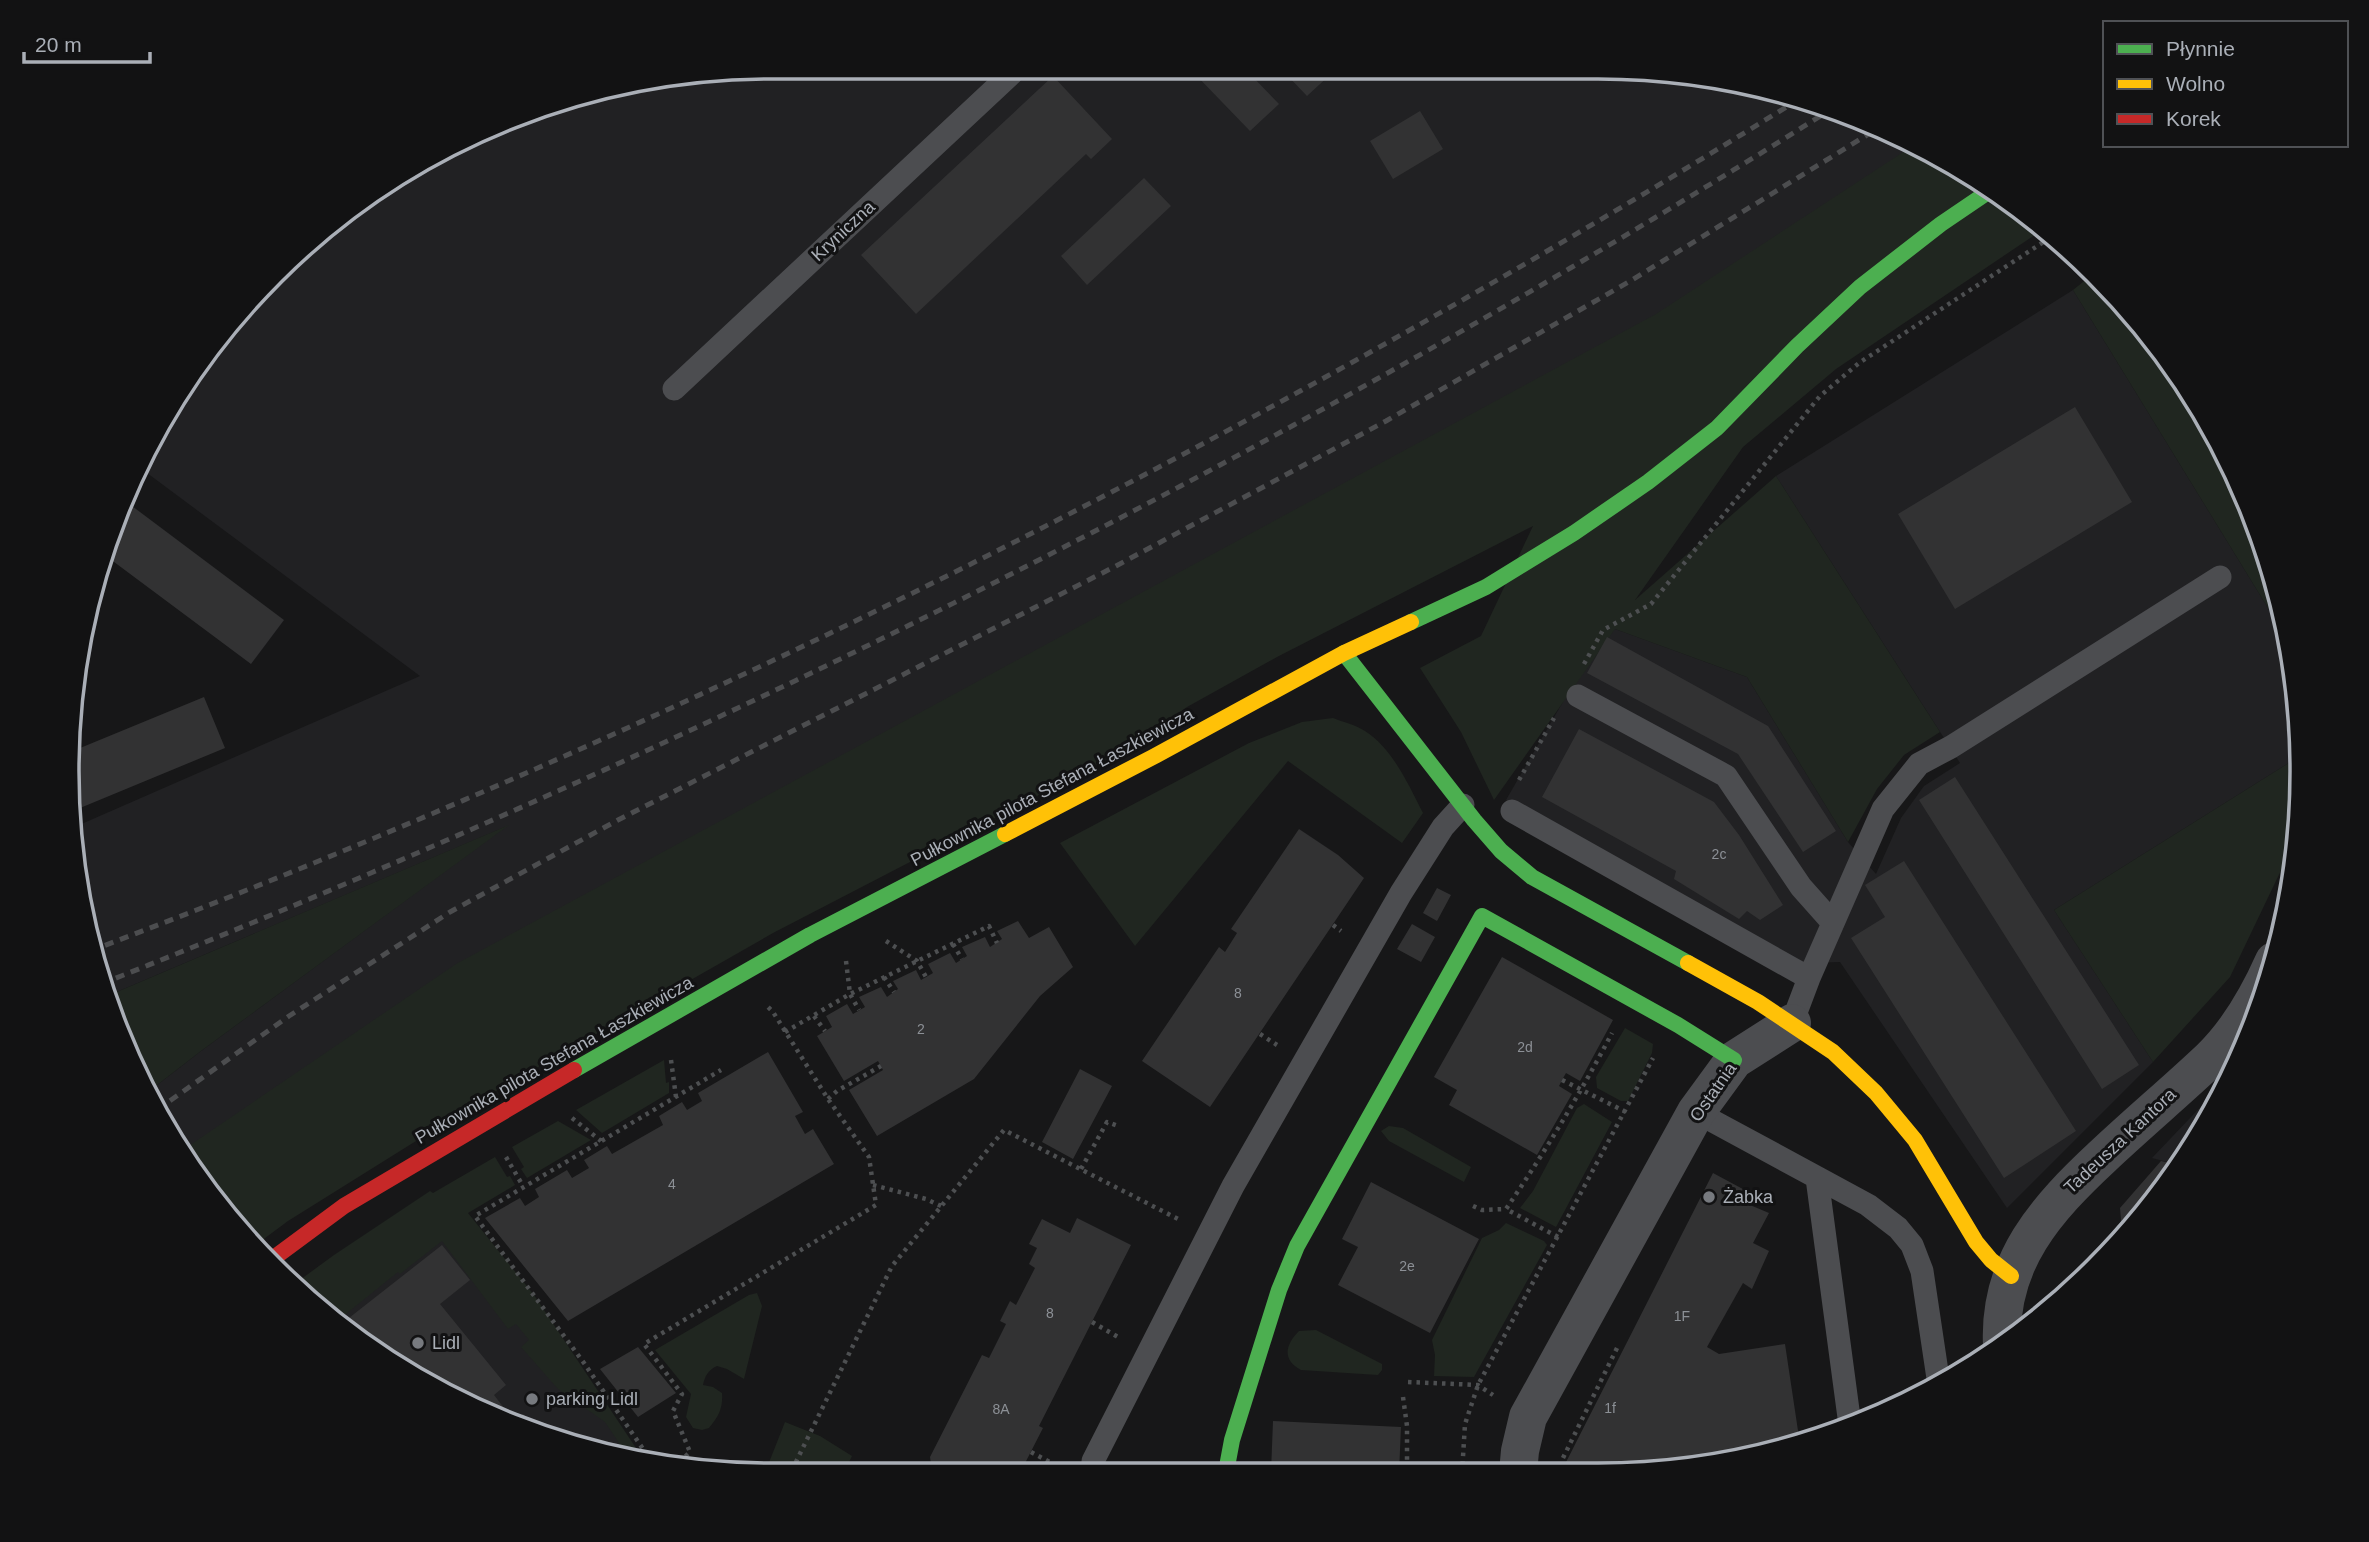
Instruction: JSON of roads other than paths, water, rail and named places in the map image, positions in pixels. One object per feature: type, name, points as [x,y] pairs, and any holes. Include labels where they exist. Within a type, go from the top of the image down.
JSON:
[{"type":"street","name":"Pułkownika pilota Stefana Łaszkiewicza","points":[[277,1255],[344,1206],[788,947],[1143,762],[1344,653],[1486,587],[1574,533],[1648,482],[1717,428],[1797,346],[1870,279],[1983,195]]},
{"type":"street","points":[[1344,653],[1494,845],[1514,865],[1792,1023],[1833,1052],[1876,1093],[1914,1140],[1976,1242],[1991,1260],[2011,1276],[2004,1301],[2003,1332]]},
{"type":"street","points":[[1228,1463],[1232,1440],[1279,1290],[1297,1246],[1482,916],[1678,1025],[1734,1060]]},
{"type":"street","name":"Ostatnia","points":[[1519,1463],[1528,1417],[1696,1112],[1734,1060],[1792,1023]]},
{"type":"street","name":"Tadeusza Kantora","points":[[2011,1276],[2027,1242],[2049,1209],[2074,1182],[2211,1058],[2242,1025]]},
{"type":"lane","name":"Kryniczna","points":[[674,389],[1007,79]]},
{"type":"lane","points":[[1792,1023],[1883,809],[1919,764],[1951,747],[2220,578]]},
{"type":"lane","points":[[1578,696],[1726,776],[1801,887],[1833,923]]},
{"type":"lane","points":[[1093,1463],[1233,1186],[1401,892],[1443,827],[1463,805]]},
{"type":"lane","points":[[1512,811],[1809,978]]},
{"type":"lane","points":[[1696,1112],[1868,1205],[1898,1228],[1912,1245],[1922,1271],[1937,1375]]},
{"type":"lane","points":[[1817,1178],[1849,1416]]},
{"type":"railway","points":[[101,947],[312,864],[532,771],[749,672],[964,568],[1176,458],[1385,344],[1592,225],[1789,105]]},
{"type":"railway","points":[[111,980],[548,796],[768,694],[985,587],[1201,475],[1413,359],[1623,237],[1822,115]]},
{"type":"railway","points":[[165,1105],[289,1016],[450,912],[618,820],[1116,566],[1386,421],[1632,280],[1869,134]]},
{"type":"place","name":"Żabka","points":[[1709,1197]]},
{"type":"place","name":"Lidl","points":[[418,1343]]},
{"type":"place","name":"parking Lidl","points":[[532,1399]]}]
